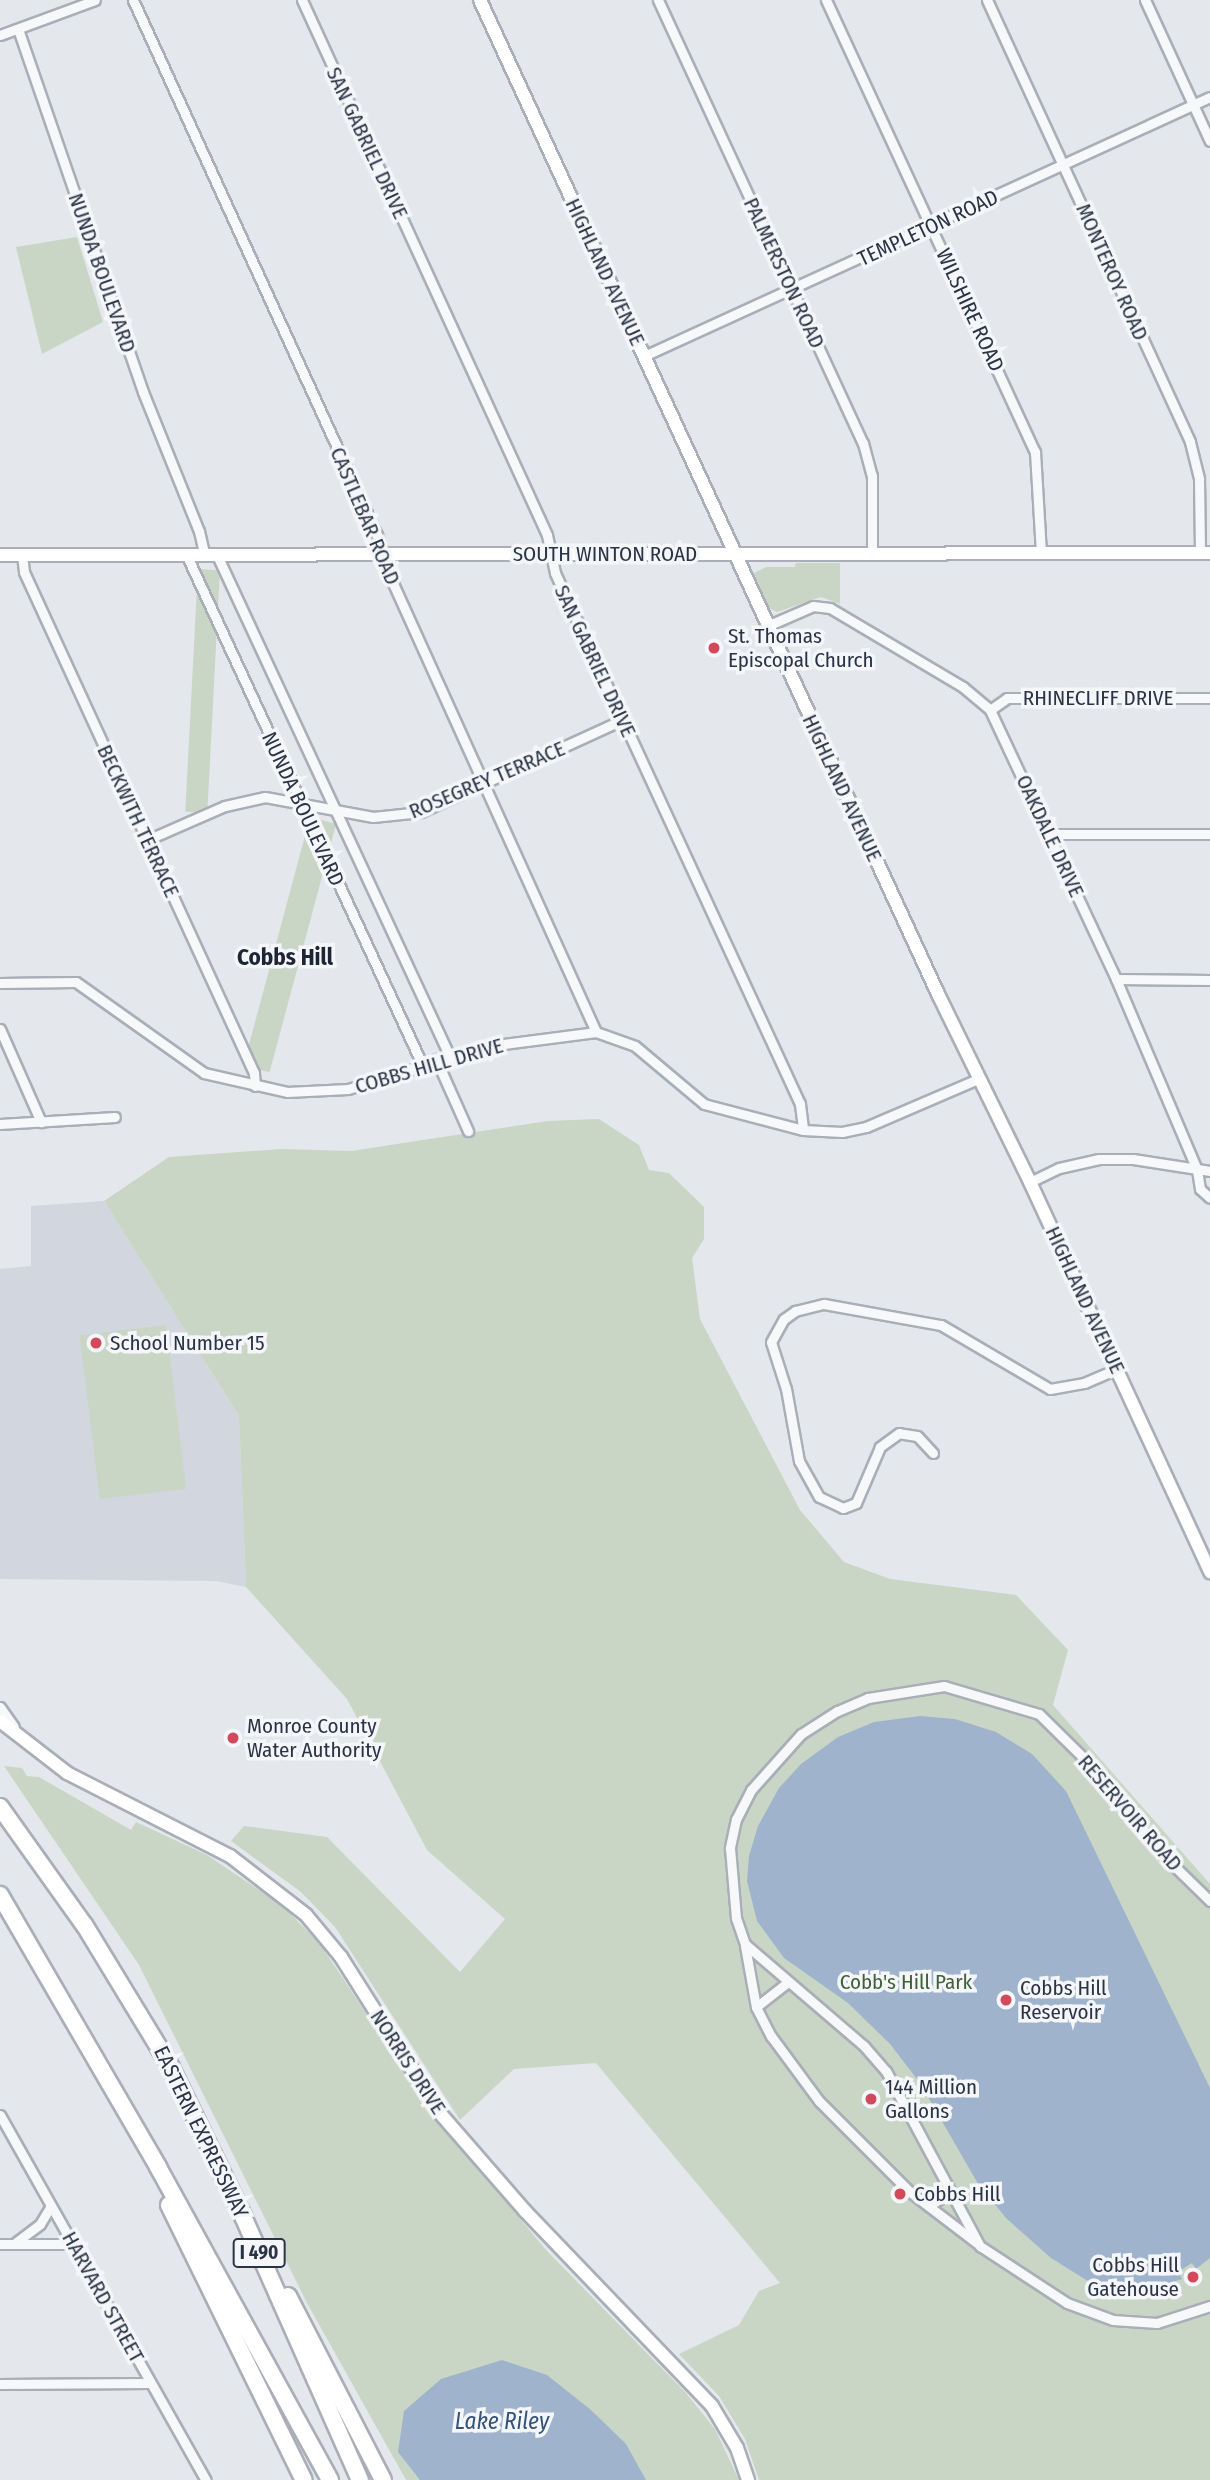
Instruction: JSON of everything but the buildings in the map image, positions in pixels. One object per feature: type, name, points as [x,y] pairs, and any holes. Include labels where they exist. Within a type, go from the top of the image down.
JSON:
[{"type":"highway","name":"EASTERN EXPRESSWAY","points":[[0,1807],[129,1995],[219,2164],[360,2480]]},
{"type":"highway","name":"I 490","points":[[0,1895],[114,2089],[330,2480]]},
{"type":"highway","points":[[114,2089],[304,2480]]},
{"type":"highway","points":[[219,2164],[383,2480]]},
{"type":"street","points":[[0,35],[94,0]]},
{"type":"street","name":"CASTLEBAR ROAD","points":[[133,0],[378,537],[381,553],[596,1032]]},
{"type":"street","name":"SAN GABRIEL DRIVE","points":[[302,0],[547,535],[555,573],[800,1104],[803,1130]]},
{"type":"street","name":"HIGHLAND AVENUE","points":[[480,0],[733,554],[978,1079],[1030,1182],[1210,1572]]},
{"type":"street","name":"PALMERSTON ROAD","points":[[659,0],[869,461],[873,554]]},
{"type":"street","name":"WILSHIRE ROAD","points":[[826,0],[1035,452],[1041,553]]},
{"type":"street","name":"MONTEROY ROAD","points":[[987,0],[1195,455],[1205,553]]},
{"type":"street","points":[[1145,0],[1210,141]]},
{"type":"street","name":"NUNDA BOULEVARD","points":[[18,29],[143,392],[199,531],[335,808],[449,1055]]},
{"type":"street","name":"TEMPLETON ROAD","points":[[644,356],[931,227],[1210,97]]},
{"type":"street","name":"SOUTH WINTON ROAD","points":[[0,555],[1205,553]]},
{"type":"street","name":"NUNDA BOULEVARD","points":[[186,554],[422,1064]]},
{"type":"street","name":"BECKWITH TERRACE","points":[[22,555],[24,572],[254,1073],[255,1086]]},
{"type":"street","name":"OAKDALE DRIVE","points":[[767,626],[813,606],[830,608],[963,687],[990,710],[1116,979],[1197,1170],[1200,1189],[1210,1198]]},
{"type":"street","name":"RHINECLIFF DRIVE","points":[[990,710],[1007,698],[1210,698]]},
{"type":"street","name":"ROSEGREY TERRACE","points":[[147,840],[240,802],[265,797],[398,817],[485,784],[622,720]]},
{"type":"street","points":[[1050,834],[1210,834]]},
{"type":"street","points":[[1116,979],[1210,979]]},
{"type":"street","name":"COBBS HILL DRIVE","points":[[0,983],[76,982],[191,1066],[218,1079],[255,1086],[326,1093],[449,1055],[542,1036],[596,1032],[635,1046],[704,1104],[803,1130],[842,1132],[866,1127],[978,1079]]},
{"type":"street","points":[[0,1028],[41,1122]]},
{"type":"street","points":[[436,1059],[468,1131]]},
{"type":"street","points":[[0,1124],[115,1117]]},
{"type":"street","points":[[1030,1182],[1059,1168],[1099,1159],[1133,1159],[1210,1171]]},
{"type":"street","points":[[933,1452],[917,1436],[899,1433],[880,1447],[856,1503],[843,1508],[819,1497],[799,1461],[786,1389],[771,1342],[784,1319],[795,1311],[824,1304],[941,1325],[1050,1389],[1084,1383],[1117,1369]]},
{"type":"street","name":"RESERVOIR ROAD","points":[[1210,1901],[1158,1850],[1106,1780],[1039,1714],[961,1689],[922,1687],[837,1711],[801,1734],[751,1790],[736,1819],[730,1848],[736,1918],[745,1944],[756,2007],[771,2036],[820,2101],[929,2206],[980,2246],[1067,2303],[1113,2320],[1157,2323],[1210,2306]]},
{"type":"street","points":[[0,1707],[26,1743]]},
{"type":"street","name":"NORRIS DRIVE","points":[[0,1721],[26,1743],[109,1797],[230,1856],[306,1915],[341,1957],[439,2112],[525,2211],[712,2406],[737,2448],[748,2480]]},
{"type":"street","name":"RESERVOIR ROAD","points":[[745,1944],[787,1983],[864,2046],[886,2071],[980,2246]]},
{"type":"street","points":[[756,2007],[787,1983]]},
{"type":"street","name":"HARVARD STREET","points":[[0,2115],[205,2480]]},
{"type":"street","points":[[929,2206],[950,2192]]},
{"type":"street","points":[[14,2244],[40,2224],[51,2206]]},
{"type":"street","points":[[0,2244],[73,2244]]},
{"type":"street","points":[[0,2384],[150,2383]]},
{"type":"shaded area","name":"School Number 15","points":[[104,1201],[239,1416],[246,1587],[216,1581],[0,1579],[0,1269],[31,1266],[31,1206]]},
{"type":"green space","points":[[77,237],[103,322],[42,354],[16,247]]},
{"type":"green space","points":[[796,563],[840,563],[840,604],[821,597],[777,612],[769,608],[754,573],[766,567],[795,567]]},
{"type":"green space","points":[[198,569],[220,570],[207,813],[185,812]]},
{"type":"green space","points":[[310,817],[336,824],[270,1072],[243,1065]]},
{"type":"green space","name":"Cobb's Hill Park","points":[[599,1119],[639,1145],[649,1170],[669,1173],[704,1207],[704,1239],[692,1258],[700,1319],[800,1510],[844,1562],[890,1579],[1016,1595],[1068,1650],[1053,1705],[1210,1884],[1210,2480],[759,2480],[745,2439],[719,2396],[679,2354],[739,2325],[759,2291],[780,2283],[596,2063],[514,2069],[460,2120],[335,1927],[301,1892],[231,1841],[244,1826],[327,1837],[460,1972],[505,1919],[427,1850],[347,1699],[246,1587],[239,1416],[104,1201],[169,1157],[282,1149],[351,1151],[548,1121]]},
{"type":"green space","points":[[166,1325],[186,1489],[100,1499],[80,1336]]},
{"type":"green space","points":[[4,1766],[22,1768],[27,1776],[39,1777],[131,1830],[136,1822],[207,1855],[283,1906],[320,1944],[437,2120],[547,2251],[685,2392],[715,2429],[739,2480],[406,2480],[307,2303],[139,1965]]},
{"type":"water","name":"Cobbs Hill Reservoir","points":[[920,1716],[955,1719],[996,1732],[1032,1754],[1066,1791],[1210,2088],[1210,2258],[1196,2269],[1192,2263],[1178,2272],[1182,2279],[1146,2290],[1119,2290],[1091,2283],[1051,2258],[1006,2218],[977,2182],[920,2083],[890,2044],[848,2003],[784,1958],[757,1921],[747,1881],[749,1856],[758,1826],[779,1788],[801,1764],[838,1737],[874,1722]]},
{"type":"water","name":"Lake Riley","points":[[502,2360],[547,2375],[591,2410],[626,2444],[646,2480],[420,2480],[398,2452],[404,2411],[441,2379]]},
{"type":"place","name":"St. Thomas Episcopal Church","points":[[714,648]]},
{"type":"place","name":"School Number 15","points":[[96,1343]]},
{"type":"place","name":"Monroe County Water Authority","points":[[233,1738]]},
{"type":"place","name":"Cobbs Hill Reservoir","points":[[1006,2000]]},
{"type":"place","name":"144 Million Gallons","points":[[871,2099]]},
{"type":"place","name":"Cobbs Hill","points":[[900,2194]]},
{"type":"place","name":"Cobbs Hill Gatehouse","points":[[1193,2277]]},
{"type":"district","name":"Cobbs Hill","points":[[285,957]]}]
